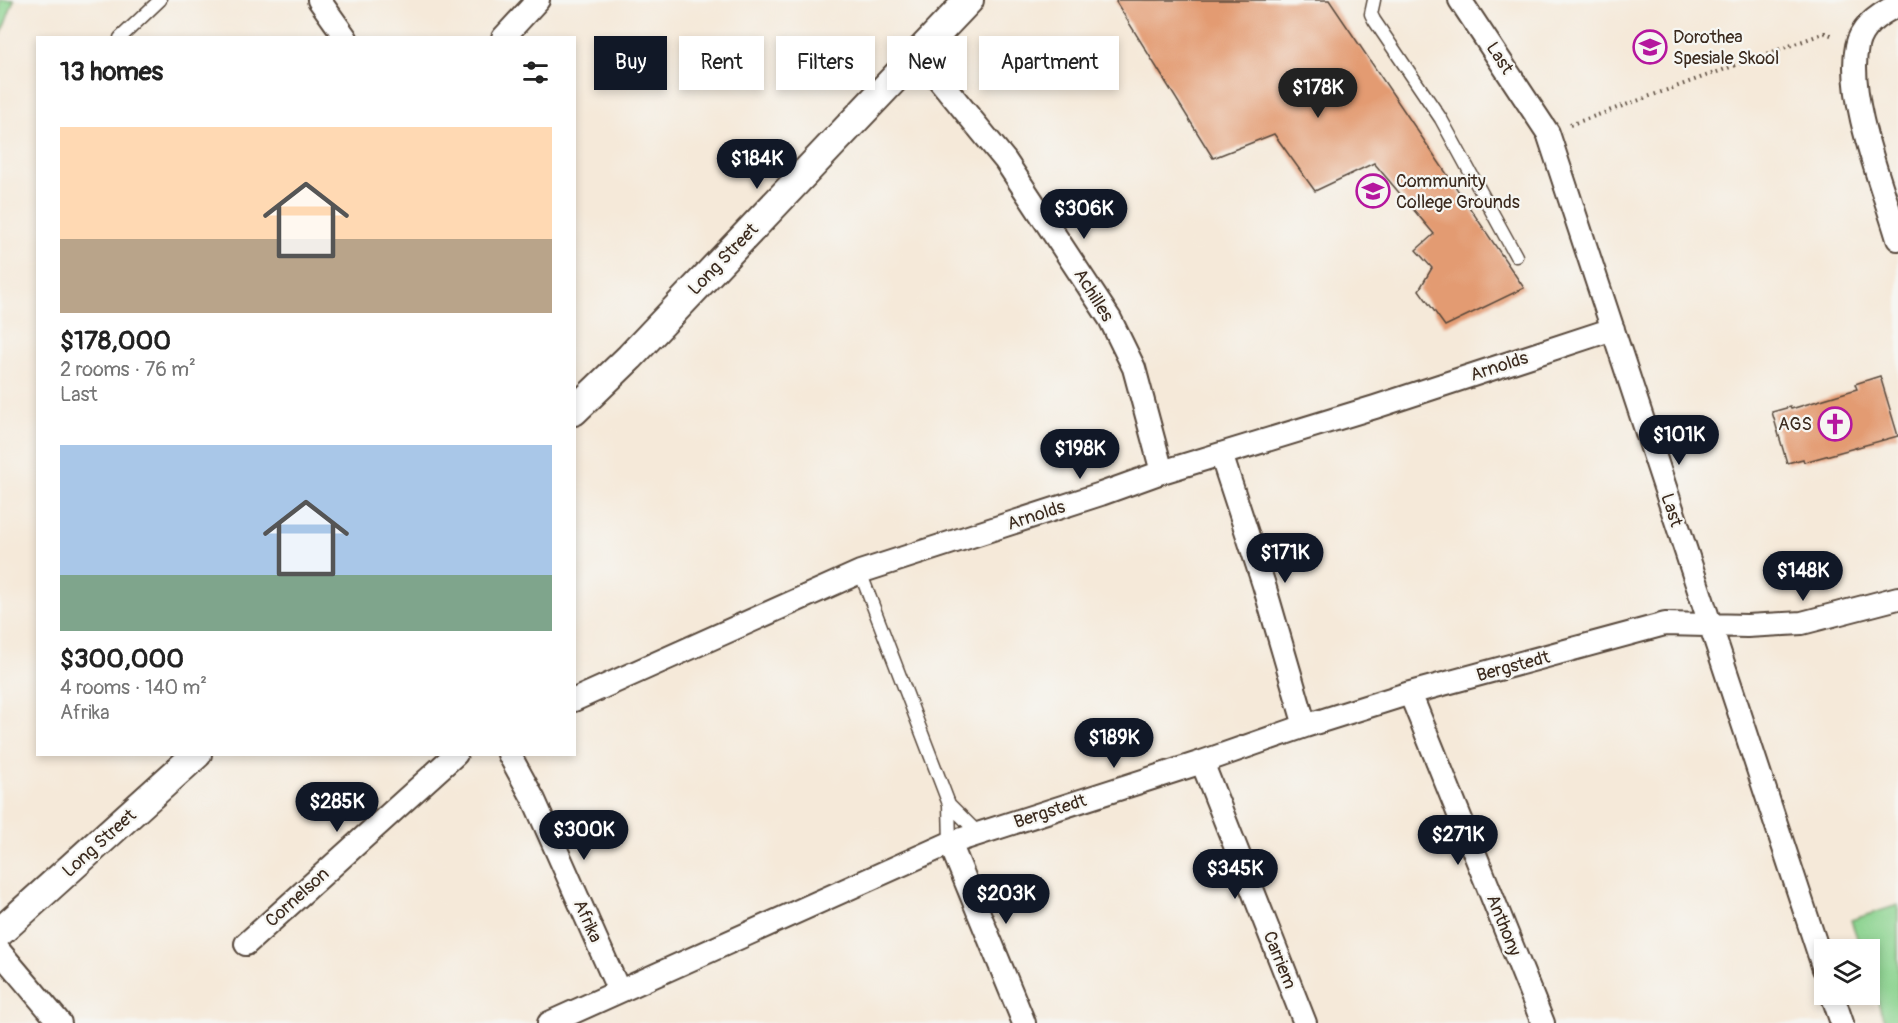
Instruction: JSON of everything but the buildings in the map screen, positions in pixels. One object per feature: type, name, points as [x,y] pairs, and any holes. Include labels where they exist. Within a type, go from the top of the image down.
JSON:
[{"type":"street","points":[[319,0],[345,36]]},
{"type":"street","points":[[505,36],[538,0]]},
{"type":"street","name":"Long Street","points":[[935,36],[969,0]]},
{"type":"street","name":"Last","points":[[1460,0],[1548,133],[1814,939]]},
{"type":"street","points":[[1898,5],[1873,19],[1857,44],[1856,76],[1859,105],[1898,239]]},
{"type":"street","name":"Long Street","points":[[576,409],[630,357],[887,87]]},
{"type":"street","name":"Achilles","points":[[948,90],[1005,160],[1110,319],[1134,368],[1162,472]]},
{"type":"street","name":"Arnolds","points":[[576,699],[860,572],[1162,472],[1613,329]]},
{"type":"street","points":[[1221,454],[1264,585],[1305,726]]},
{"type":"street","name":"Bergstedt","points":[[549,1023],[950,843],[1202,762],[1305,726],[1410,693],[1665,624],[1802,623],[1898,598]]},
{"type":"street","name":"Anthony","points":[[1410,693],[1543,1023]]},
{"type":"street","name":"Long Street","points":[[0,932],[196,756]]},
{"type":"street","name":"Cornelson","points":[[246,944],[454,756]]},
{"type":"street","name":"Afrika","points":[[510,756],[534,800],[619,991]]},
{"type":"street","name":"Carriem","points":[[1202,762],[1305,1023]]},
{"type":"street","points":[[950,843],[1024,1023]]},
{"type":"street","points":[[0,952],[60,1023]]},
{"type":"street","points":[[1836,1005],[1842,1023]]},
{"type":"lane","points":[[122,36],[160,0]]},
{"type":"lane","points":[[1374,0],[1371,14],[1374,20],[1441,119],[1516,256]]},
{"type":"lane","points":[[860,572],[949,804],[950,843]]},
{"type":"lane","points":[[949,804],[979,834]]},
{"type":"path","points":[[1548,133],[1825,33],[1857,44]]},
{"type":"green space","points":[[0,0],[14,0],[0,38]]},
{"type":"green space","points":[[1898,905],[1898,1023],[1885,1023],[1879,1005],[1880,939],[1858,939],[1851,920]]},
{"type":"place","name":"Dorothea Spesiale Skool","points":[[1650,47]]},
{"type":"place","name":"Community College Grounds","points":[[1373,191]]},
{"type":"place","name":"AGS","points":[[1835,424]]}]
